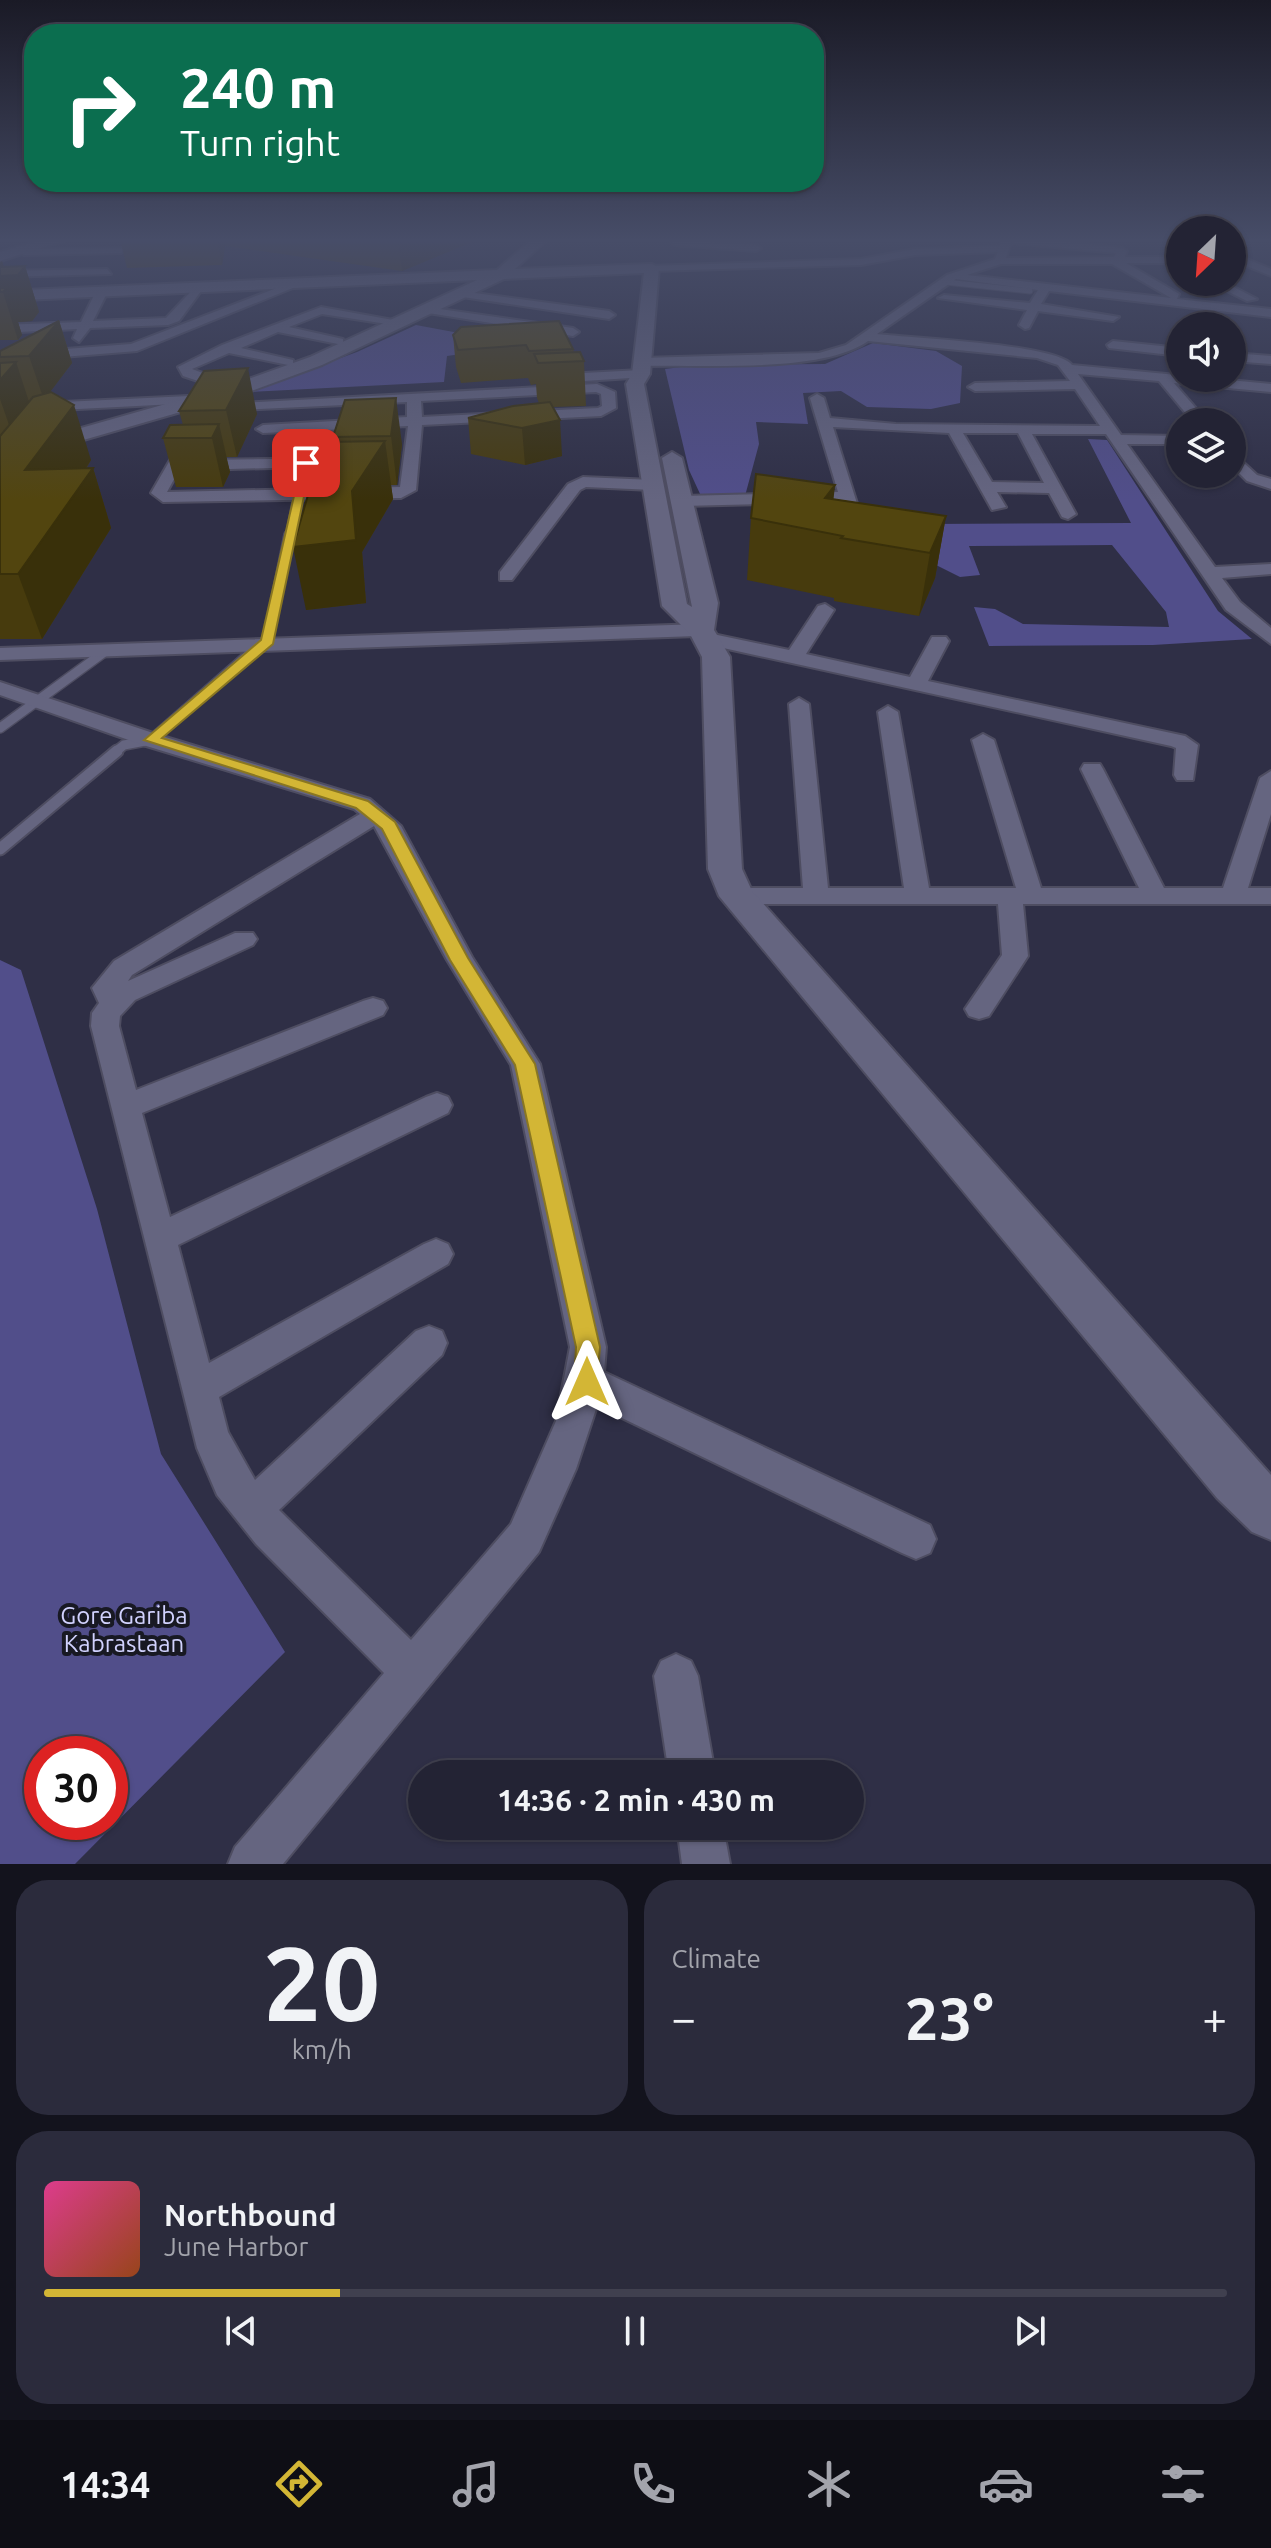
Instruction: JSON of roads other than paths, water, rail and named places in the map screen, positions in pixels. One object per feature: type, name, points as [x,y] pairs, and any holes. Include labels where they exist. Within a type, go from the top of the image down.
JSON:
[{"type":"street","points":[[0,329],[43,327]]},
{"type":"street","points":[[79,338],[85,327]]},
{"type":"street","points":[[0,358],[120,350],[189,327]]},
{"type":"street","points":[[251,327],[339,342]]},
{"type":"street","points":[[222,385],[183,371],[190,364],[278,327]]},
{"type":"street","points":[[0,452],[288,363],[372,327]]},
{"type":"street","points":[[0,458],[200,400],[316,361],[389,327]]},
{"type":"street","points":[[540,327],[573,332]]},
{"type":"street","points":[[646,327],[641,368],[635,384],[675,606],[703,634],[716,657],[725,869],[736,896],[1236,1479],[1271,1513]]},
{"type":"street","points":[[0,409],[167,401],[272,400],[641,368],[820,357],[850,348],[881,327]]},
{"type":"street","points":[[1112,327],[1110,339],[1166,349]]},
{"type":"street","points":[[938,330],[993,340]]},
{"type":"street","points":[[0,343],[165,336]]},
{"type":"street","points":[[866,337],[1039,354],[1055,358],[1071,369],[1210,573],[1240,612],[1271,638]]},
{"type":"street","points":[[226,348],[288,363]]},
{"type":"street","points":[[1246,358],[1271,360]]},
{"type":"street","points":[[641,368],[655,383],[705,603],[703,634]]},
{"type":"street","points":[[1071,369],[1271,388]]},
{"type":"street","points":[[1163,378],[1189,408]]},
{"type":"street","points":[[975,387],[1081,385]]},
{"type":"street","points":[[299,398],[378,400],[597,388],[608,392],[606,410],[497,418],[410,434],[376,424],[342,434]]},
{"type":"street","points":[[527,392],[533,416]]},
{"type":"street","points":[[492,394],[497,418]]},
{"type":"street","points":[[291,428],[299,398]]},
{"type":"street","points":[[272,400],[205,410],[159,493],[163,497],[407,491],[414,398]]},
{"type":"street","points":[[817,398],[857,532]]},
{"type":"street","points":[[256,447],[272,400]]},
{"type":"street","points":[[376,424],[378,400]]},
{"type":"street","points":[[824,422],[1166,439]]},
{"type":"street","points":[[176,466],[256,447],[291,428],[371,440]]},
{"type":"street","points":[[954,429],[998,507]]},
{"type":"street","points":[[1023,430],[1068,514]]},
{"type":"street","points":[[335,495],[342,434]]},
{"type":"street","points":[[256,447],[306,463],[339,463]]},
{"type":"street","points":[[297,495],[306,463]]},
{"type":"street","points":[[1246,472],[1252,478],[1271,484]]},
{"type":"street","points":[[506,576],[574,487],[583,482],[653,485]]},
{"type":"street","points":[[987,487],[1054,488]]},
{"type":"street","points":[[682,501],[847,497]]},
{"type":"street","points":[[1210,573],[1271,569]]},
{"type":"street","points":[[794,657],[825,610]]},
{"type":"street","points":[[1240,612],[1271,618]]},
{"type":"street","points":[[0,654],[264,644],[703,634],[1187,745],[1185,775]]},
{"type":"street","points":[[916,685],[939,641]]},
{"type":"street","points":[[0,688],[151,740],[362,804],[389,826],[460,960],[525,1064],[588,1347],[587,1382],[546,1495],[525,1538],[252,1864]]},
{"type":"street","points":[[799,704],[816,896]]},
{"type":"street","points":[[1140,733],[1144,710]]},
{"type":"street","points":[[888,712],[918,897]]},
{"type":"street","points":[[979,1009],[1015,956],[1020,897],[983,740]]},
{"type":"street","points":[[1092,769],[1157,898]]},
{"type":"street","points":[[1233,896],[1271,779]]},
{"type":"street","points":[[113,1003],[106,988],[123,968],[377,814]]},
{"type":"street","points":[[736,896],[1271,896]]},
{"type":"street","points":[[244,939],[125,993],[106,1013],[105,1026],[210,1435],[231,1481],[270,1530],[414,1673]]},
{"type":"street","points":[[126,1107],[373,1008]]},
{"type":"street","points":[[160,1238],[437,1105]]},
{"type":"street","points":[[198,1389],[436,1254]]},
{"type":"street","points":[[253,1508],[429,1343]]},
{"type":"street","points":[[587,1382],[916,1539]]},
{"type":"street","points":[[676,1676],[690,1760]]},
{"type":"street","points":[[702,1840],[706,1864]]},
{"type":"lane","points":[[0,849],[124,745],[151,740],[264,644],[297,495]]},
{"type":"lane","points":[[0,728],[107,650]]},
{"type":"park label","name":"Gore Gariba Kabrastaan","points":[[124,1630]]}]
